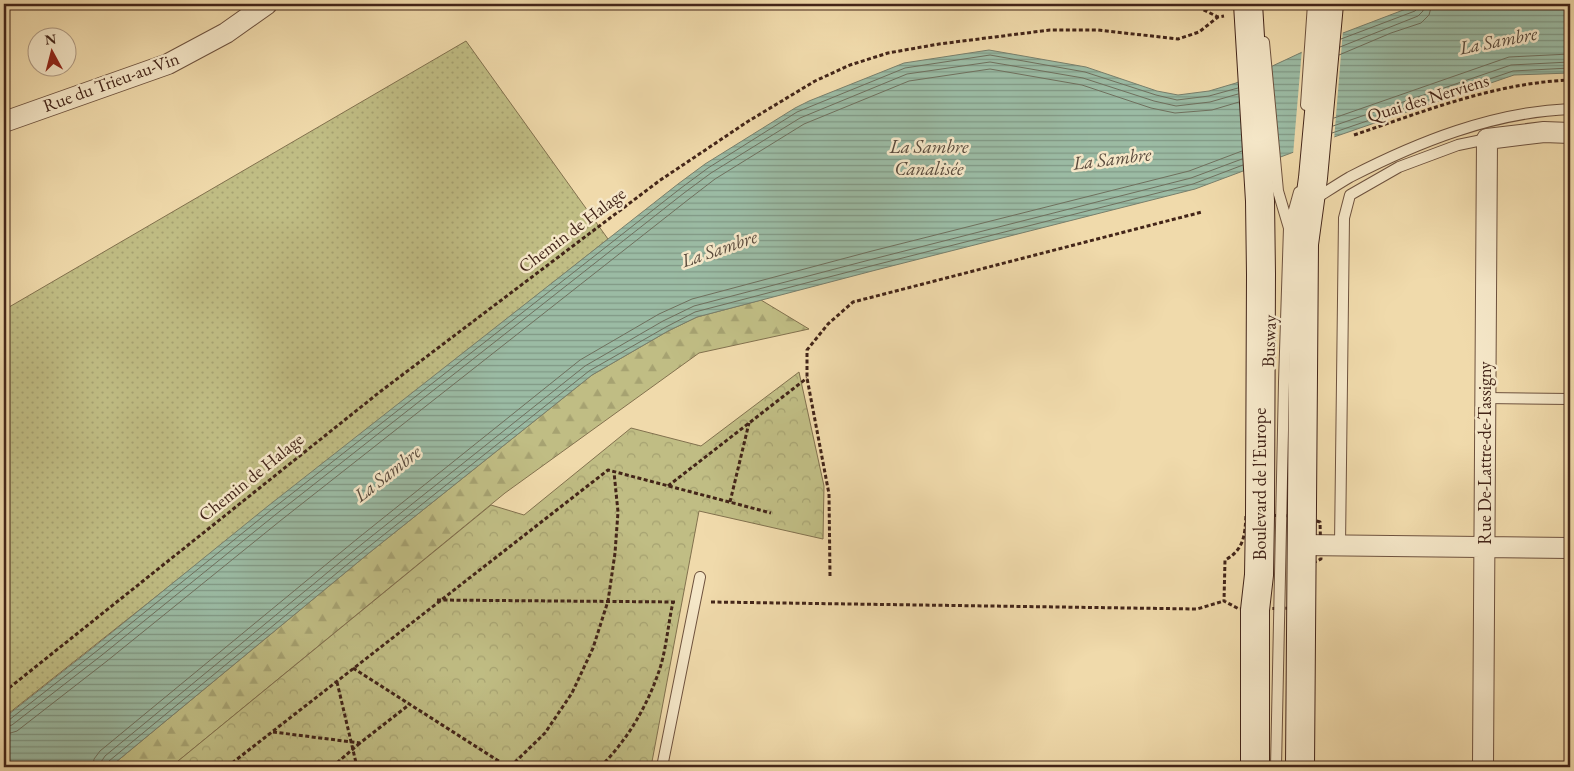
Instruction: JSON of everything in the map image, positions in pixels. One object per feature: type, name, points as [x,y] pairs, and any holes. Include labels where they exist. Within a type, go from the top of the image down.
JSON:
[{"type":"main road","points":[[1300,767],[1304,244],[1319,5]]},
{"type":"main road","name":"Boulevard de l'Europe","points":[[1253,15],[1269,196],[1259,575],[1255,610],[1255,767]]},
{"type":"street","name":"Rue du Trieu-au-Vin","points":[[4,122],[168,64],[226,33],[266,4]]},
{"type":"street","points":[[1487,139],[1544,132],[1570,132]]},
{"type":"street","name":"Rue De-Lattre-de-Tassigny","points":[[1483,767],[1487,139]]},
{"type":"street","points":[[1301,545],[1570,548]]},
{"type":"lane","points":[[1306,114],[1319,5]]},
{"type":"lane","points":[[1308,188],[1348,178],[1436,139],[1477,125],[1511,117],[1570,109]]},
{"type":"lane","points":[[1340,545],[1344,227],[1350,195],[1399,168],[1458,145],[1487,139]]},
{"type":"lane","points":[[1289,228],[1308,188]]},
{"type":"lane","points":[[1289,228],[1308,188]]},
{"type":"lane","points":[[1269,196],[1289,228]]},
{"type":"lane","name":"Busway","points":[[1276,767],[1289,228]]},
{"type":"lane","points":[[1485,398],[1570,399]]},
{"type":"lane","points":[[662,767],[700,577]]},
{"type":"path","points":[[1192,4],[1218,17]]},
{"type":"path","name":"Chemin de Halage","points":[[4,692],[381,392],[651,187],[747,122],[815,81],[850,65],[888,53],[940,44],[1050,30],[1098,30],[1178,39],[1199,32],[1218,17],[1253,15]]},
{"type":"path","name":"Quai des Nerviens","points":[[1354,135],[1473,95],[1544,81],[1570,80]]},
{"type":"path","points":[[830,576],[830,494],[807,378],[807,350],[828,324],[853,302],[1202,212]]},
{"type":"path","points":[[668,486],[807,378]]},
{"type":"path","points":[[730,502],[749,423]]},
{"type":"path","points":[[226,767],[608,470],[771,513]]},
{"type":"path","points":[[353,668],[509,767],[545,733],[572,693],[593,648],[608,601],[615,553],[618,512],[614,472]]},
{"type":"path","points":[[437,600],[1197,609],[1224,601]]},
{"type":"path","points":[[600,767],[614,753],[638,718],[658,673],[673,602]]},
{"type":"path","points":[[337,682],[357,767]]},
{"type":"path","points":[[332,767],[410,704]]},
{"type":"path","points":[[272,732],[360,744]]},
{"type":"green space","points":[[466,41],[608,239],[4,717],[4,310]]},
{"type":"green space","points":[[761,300],[809,329],[699,353],[505,493],[173,767],[110,767],[369,553],[592,375],[668,331],[697,317]]},
{"type":"green space","points":[[799,372],[824,486],[823,539],[699,511],[651,767],[172,766],[491,505],[524,515],[631,428],[701,446]]},
{"type":"water","name":"La Sambre Canalisée","points":[[1419,4],[1570,4],[1570,73],[1514,75],[1334,137],[1195,189],[697,317],[668,331],[592,375],[369,553],[110,767],[4,767],[4,718],[268,506],[678,184],[705,164],[795,108],[904,63],[989,50],[1086,67],[1157,91],[1178,95],[1209,91],[1236,83],[1343,33]]},
{"type":"pier","points":[[1343,30],[1334,140],[1293,155],[1302,49]]},
{"type":"water label","name":"La Sambre","points":[[1498,40]]},
{"type":"water label","name":"La Sambre","points":[[1112,158]]},
{"type":"water label","name":"La Sambre","points":[[719,248]]},
{"type":"water label","name":"La Sambre","points":[[387,473]]}]
